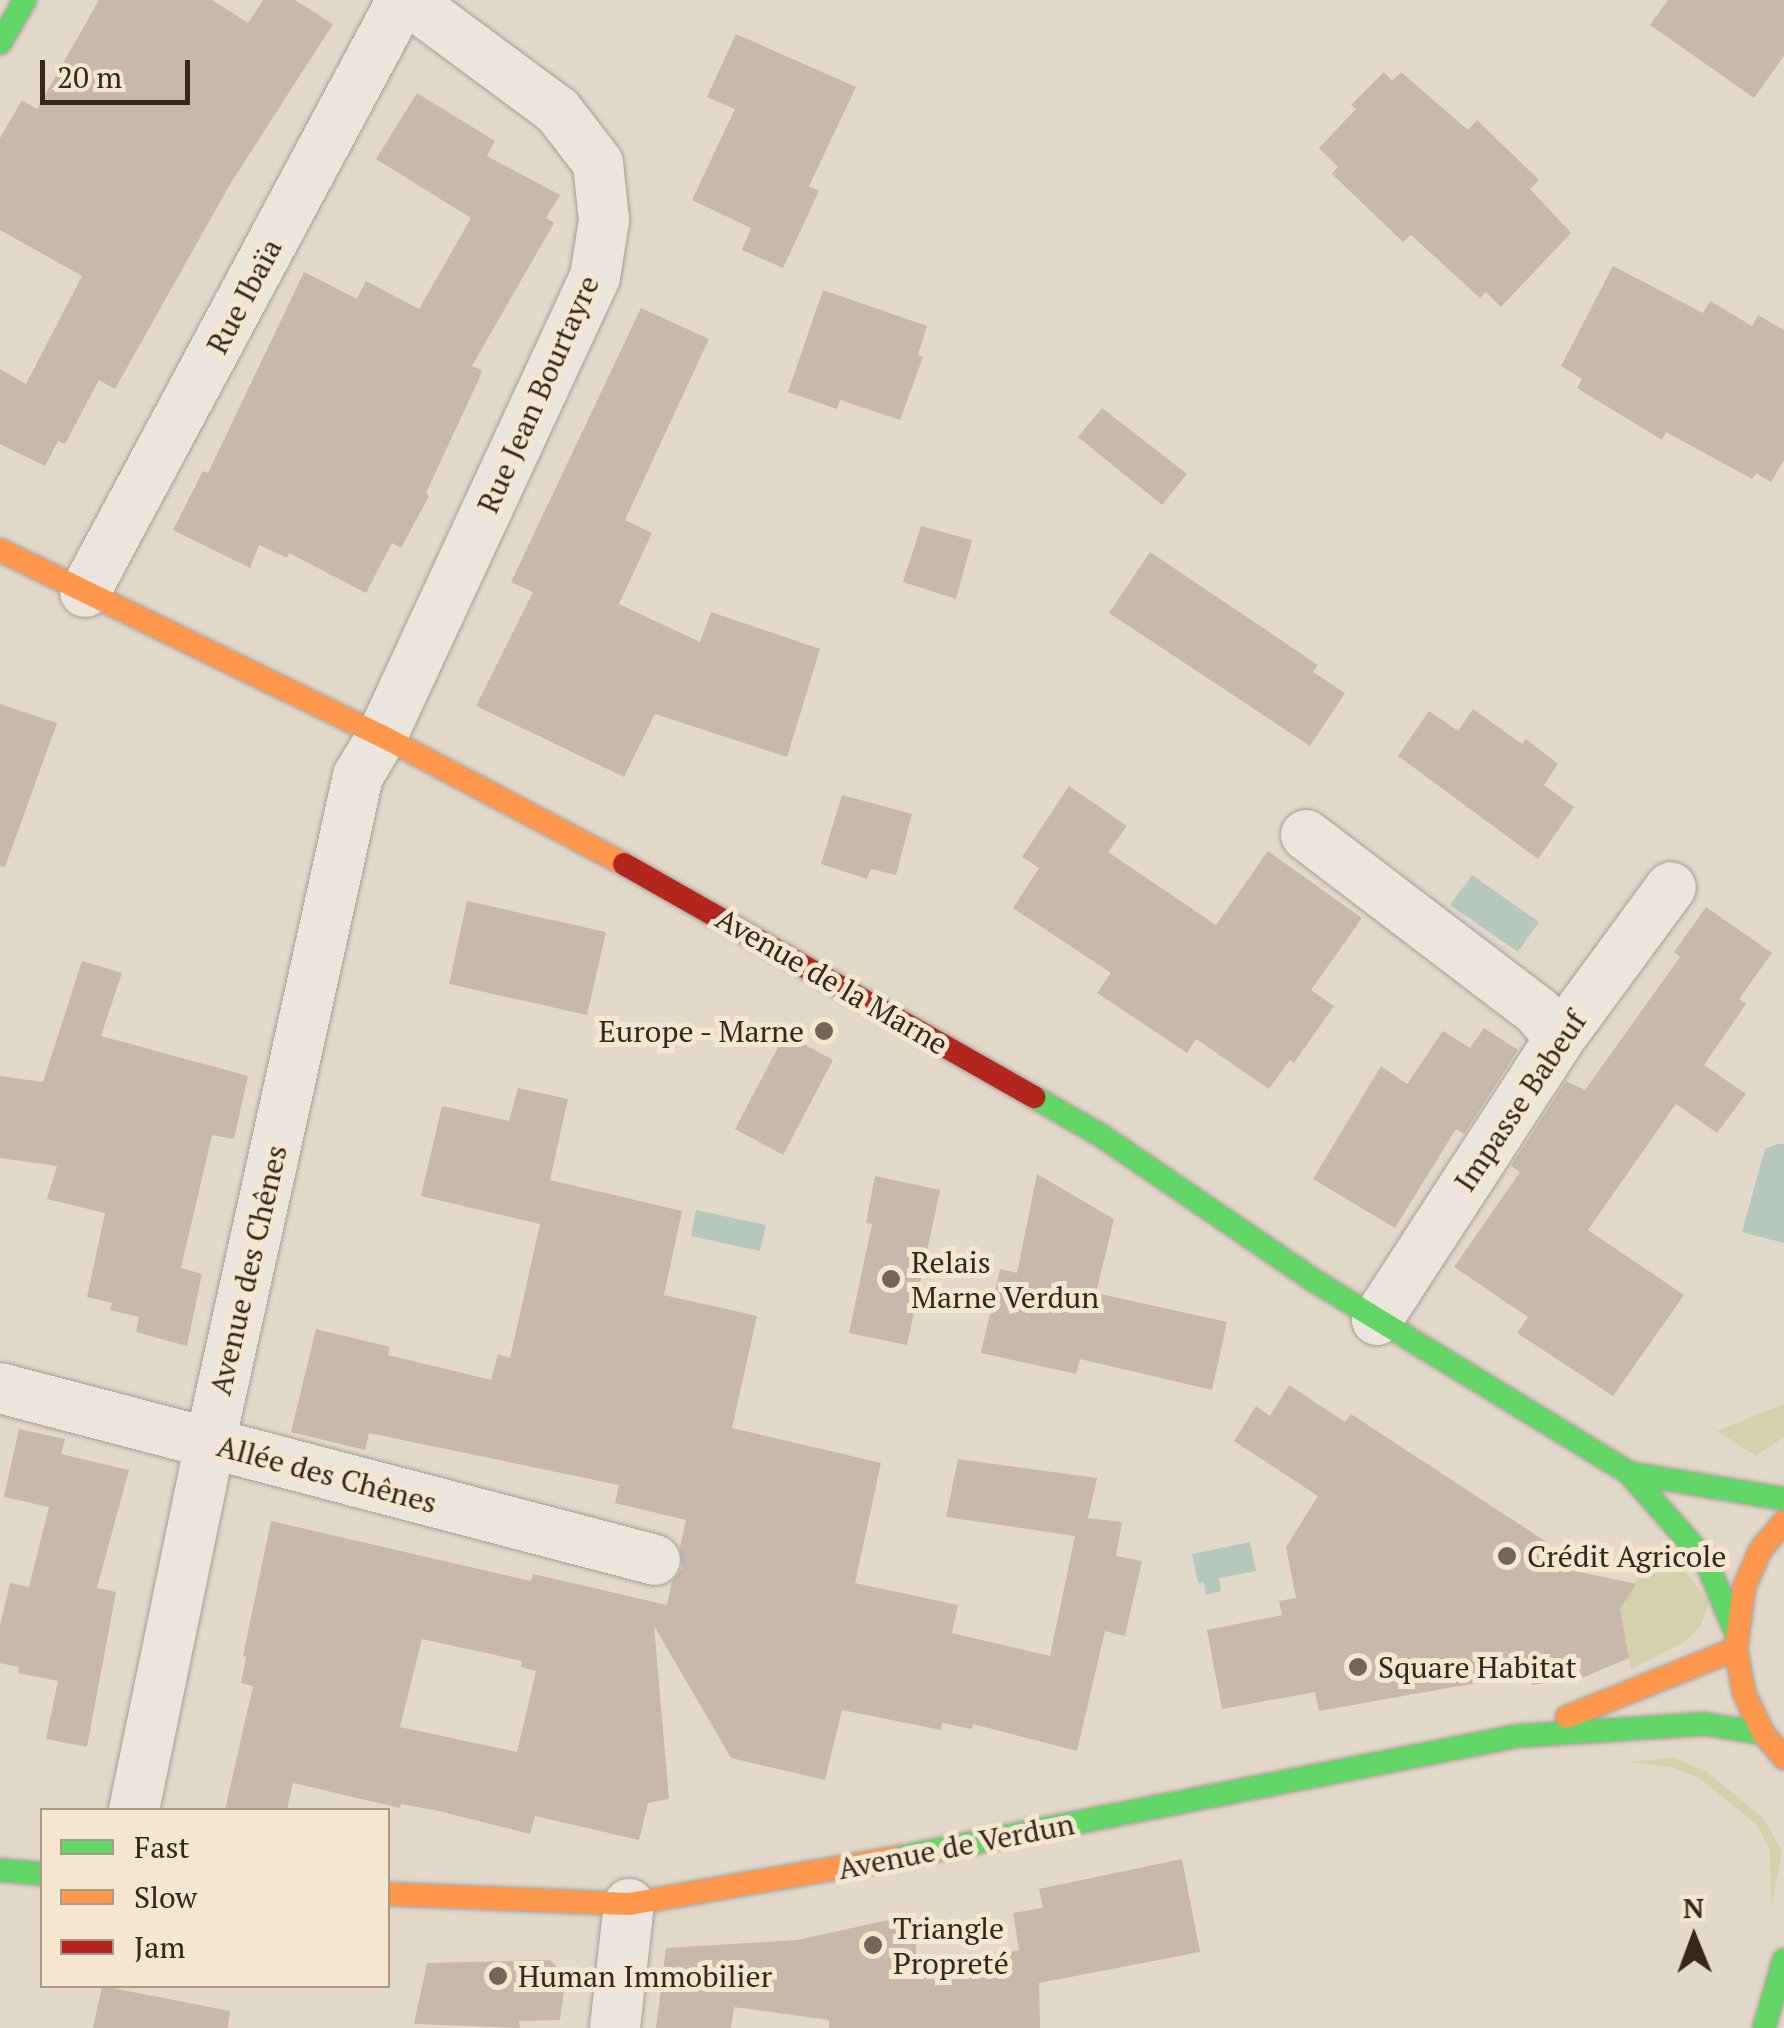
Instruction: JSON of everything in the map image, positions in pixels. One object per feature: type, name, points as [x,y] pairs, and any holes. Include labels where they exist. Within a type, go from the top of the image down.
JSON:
[{"type":"main road","points":[[0,43],[25,0]]},
{"type":"main road","name":"Avenue de la Marne","points":[[0,550],[382,736],[679,893],[1072,1118],[1377,1320],[1629,1473],[1706,1561],[1736,1641]]},
{"type":"main road","name":"Avenue de la Marne","points":[[1629,1473],[1784,1499]]},
{"type":"main road","points":[[1784,1522],[1760,1551],[1744,1588],[1736,1641],[1744,1692],[1763,1733],[1784,1758]]},
{"type":"main road","name":"Avenue de Verdun","points":[[1518,1736],[1736,1641]]},
{"type":"main road","name":"Avenue de Verdun","points":[[390,1894],[629,1904],[837,1870],[1518,1736],[1704,1724],[1763,1733]]},
{"type":"main road","points":[[0,1870],[40,1874]]},
{"type":"main road","points":[[1764,2028],[1784,1960]]},
{"type":"street","name":"Rue Ibaïa","points":[[85,592],[405,0]]},
{"type":"street","name":"Rue Jean Bourtayre","points":[[382,736],[595,277],[604,220],[598,163],[558,111],[405,0]]},
{"type":"street","name":"Avenue des Chênes","points":[[134,1808],[210,1443],[358,776],[382,736]]},
{"type":"street","points":[[1306,835],[1538,1012],[1560,1038]]},
{"type":"street","name":"Impasse Babeuf","points":[[1377,1320],[1560,1038],[1671,887]]},
{"type":"street","name":"Allée des Chênes","points":[[0,1388],[655,1560]]},
{"type":"street","points":[[615,2028],[629,1904]]},
{"type":"shaded area","points":[[1472,875],[1539,922],[1518,952],[1450,905]]},
{"type":"shaded area","points":[[1784,1144],[1784,1243],[1742,1232],[1765,1149]]},
{"type":"shaded area","points":[[696,1210],[766,1225],[760,1251],[691,1236]]},
{"type":"shaded area","points":[[1784,1404],[1784,1437],[1756,1456],[1717,1431]]},
{"type":"shaded area","points":[[1250,1542],[1256,1571],[1219,1578],[1221,1591],[1206,1595],[1204,1582],[1198,1583],[1192,1554]]},
{"type":"shaded area","points":[[1652,1552],[1681,1566],[1709,1602],[1701,1625],[1685,1642],[1631,1669],[1620,1610]]},
{"type":"shaded area","points":[[1673,1758],[1706,1771],[1764,1819],[1782,1851],[1771,1909],[1770,1849],[1756,1824],[1699,1778],[1671,1767],[1630,1762]]},
{"type":"building","points":[[99,0],[212,0],[248,23],[263,0],[295,0],[333,24],[229,186],[115,389],[99,380],[65,444],[58,441],[45,466],[0,444],[0,369],[26,384],[82,276],[0,230],[0,138],[22,100],[37,109]]},
{"type":"building","points":[[1668,0],[1784,0],[1784,56],[1754,98],[1650,25]]},
{"type":"building","points":[[736,34],[856,87],[809,186],[819,191],[783,268],[742,250],[751,228],[692,200],[735,109],[707,97]]},
{"type":"building","points":[[1384,72],[1392,81],[1401,72],[1468,130],[1477,120],[1539,180],[1530,189],[1571,233],[1501,307],[1486,292],[1480,298],[1411,235],[1403,242],[1332,174],[1338,167],[1319,148],[1356,109],[1351,105]]},
{"type":"building","points":[[417,93],[495,141],[487,156],[560,195],[546,218],[554,223],[472,366],[482,370],[426,493],[429,496],[401,548],[392,543],[366,593],[289,553],[287,558],[259,545],[250,568],[173,530],[203,471],[208,473],[304,272],[357,299],[366,281],[419,309],[471,218],[376,159]]},
{"type":"building","points":[[1613,266],[1703,313],[1710,301],[1752,326],[1758,315],[1784,330],[1784,460],[1771,482],[1756,473],[1752,479],[1666,432],[1662,440],[1577,388],[1582,379],[1561,366]]},
{"type":"building","points":[[823,290],[927,326],[918,355],[923,357],[900,420],[840,400],[837,409],[788,392]]},
{"type":"building","points":[[641,308],[709,339],[625,520],[652,533],[619,604],[700,642],[711,612],[820,649],[787,757],[655,714],[624,777],[476,706],[533,592],[511,582]]},
{"type":"building","points":[[1102,408],[1187,474],[1162,505],[1078,437]]},
{"type":"building","points":[[921,526],[972,540],[956,599],[903,582]]},
{"type":"building","points":[[1150,552],[1318,665],[1313,672],[1345,693],[1310,746],[1109,613]]},
{"type":"building","points":[[0,704],[57,723],[5,867],[0,866]]},
{"type":"building","points":[[1473,709],[1522,744],[1526,739],[1558,764],[1544,785],[1574,807],[1538,859],[1398,756],[1429,711],[1458,731]]},
{"type":"building","points":[[1069,786],[1127,826],[1108,852],[1216,925],[1268,851],[1362,918],[1311,990],[1334,1006],[1294,1063],[1290,1060],[1269,1089],[1196,1039],[1187,1053],[1097,993],[1111,973],[1013,908],[1039,868],[1022,857]]},
{"type":"building","points":[[842,795],[912,814],[896,875],[871,869],[867,879],[821,864]]},
{"type":"building","points":[[467,901],[606,932],[587,1015],[449,984]]},
{"type":"building","points":[[1706,907],[1772,953],[1739,999],[1746,1004],[1704,1065],[1746,1094],[1717,1133],[1676,1104],[1588,1230],[1684,1295],[1613,1396],[1517,1333],[1528,1317],[1454,1267],[1520,1172],[1511,1166],[1566,1081],[1585,1090],[1680,957],[1674,952]]},
{"type":"building","points":[[82,961],[122,973],[101,1036],[248,1076],[234,1139],[212,1135],[181,1268],[202,1274],[187,1346],[136,1332],[139,1317],[110,1310],[112,1303],[87,1297],[105,1213],[47,1199],[57,1166],[0,1158],[0,1076],[43,1082]]},
{"type":"building","points":[[1484,1028],[1518,1050],[1464,1134],[1456,1129],[1395,1228],[1313,1179],[1381,1066],[1407,1084],[1443,1031],[1470,1048]]},
{"type":"building","points":[[785,1034],[833,1060],[783,1155],[735,1129]]},
{"type":"building","points":[[518,1088],[568,1099],[550,1180],[682,1211],[664,1295],[757,1316],[732,1428],[881,1463],[855,1583],[958,1605],[952,1633],[1050,1656],[1075,1536],[946,1517],[958,1459],[1097,1478],[1088,1518],[1122,1522],[1116,1556],[1142,1561],[1125,1636],[1105,1631],[1077,1751],[973,1724],[972,1729],[942,1723],[941,1730],[842,1710],[825,1780],[731,1758],[654,1626],[669,1799],[648,1803],[639,1840],[535,1816],[530,1834],[434,1810],[401,1804],[400,1808],[293,1783],[287,1808],[225,1808],[253,1686],[241,1683],[246,1657],[243,1656],[271,1521],[531,1581],[533,1574],[667,1605],[672,1582],[682,1568],[680,1547],[686,1520],[615,1503],[619,1485],[369,1433],[365,1450],[291,1432],[316,1329],[390,1347],[388,1355],[491,1380],[498,1354],[510,1358],[540,1224],[421,1196],[442,1106],[509,1121]],"holes":[[[422,1639],[522,1661],[521,1667],[536,1671],[517,1752],[400,1727]]]},
{"type":"building","points":[[1037,1174],[1114,1219],[1096,1293],[1227,1322],[1212,1390],[1080,1359],[1076,1374],[981,1353],[1000,1269],[1017,1273]]},
{"type":"building","name":"Relais Marne Verdun","points":[[875,1176],[940,1190],[907,1345],[849,1333],[872,1224],[866,1223]]},
{"type":"building","points":[[1289,1385],[1345,1422],[1351,1414],[1548,1543],[1538,1563],[1636,1584],[1620,1609],[1629,1658],[1584,1677],[1532,1685],[1530,1678],[1471,1684],[1319,1711],[1315,1692],[1222,1709],[1207,1630],[1282,1615],[1279,1601],[1296,1598],[1286,1547],[1318,1496],[1234,1441],[1256,1406],[1270,1416]]},
{"type":"building","points":[[19,1429],[65,1439],[61,1454],[129,1470],[97,1588],[116,1592],[87,1747],[46,1739],[58,1681],[18,1673],[19,1667],[0,1663],[0,1626],[10,1583],[29,1587],[49,1507],[4,1497]]},
{"type":"building","points":[[1182,1859],[1200,1952],[1039,1983],[1040,2028],[829,2028],[829,2020],[734,2007],[731,2028],[656,2028],[666,1948],[797,1940],[916,1914],[916,1969],[1019,1950],[1013,1913],[1043,1908],[1039,1889]]},
{"type":"building","points":[[550,1960],[566,1976],[560,2020],[519,2021],[520,2028],[414,2024],[427,1963]]},
{"type":"building","points":[[102,1988],[230,2011],[228,2028],[93,2028]]},
{"type":"traffic: fast","points":[[0,43],[25,0]]},
{"type":"traffic: fast","points":[[1034,1097],[1102,1136],[1310,1278],[1629,1473],[1706,1561],[1736,1633]]},
{"type":"traffic: fast","points":[[1629,1473],[1784,1499]]},
{"type":"traffic: fast","points":[[896,1858],[1518,1736],[1704,1724],[1763,1733]]},
{"type":"traffic: fast","points":[[0,1870],[40,1874]]},
{"type":"traffic: fast","points":[[1764,2028],[1784,1960]]},
{"type":"traffic: slow","points":[[0,550],[382,736],[624,864]]},
{"type":"traffic: slow","points":[[1784,1522],[1760,1551],[1744,1588],[1736,1649],[1744,1693],[1763,1733],[1784,1758]]},
{"type":"traffic: slow","points":[[1567,1717],[1736,1649]]},
{"type":"traffic: slow","points":[[390,1894],[629,1904],[896,1858]]},
{"type":"traffic: jam","points":[[624,864],[1034,1097]]},
{"type":"place","name":"Europe - Marne","points":[[824,1031]]},
{"type":"place","name":"Relais Marne Verdun","points":[[891,1279]]},
{"type":"place","name":"Crédit Agricole","points":[[1507,1556]]},
{"type":"place","name":"Square Habitat","points":[[1358,1667]]},
{"type":"place","name":"Triangle Propreté","points":[[873,1945]]},
{"type":"place","name":"Human Immobilier","points":[[498,1976]]}]
